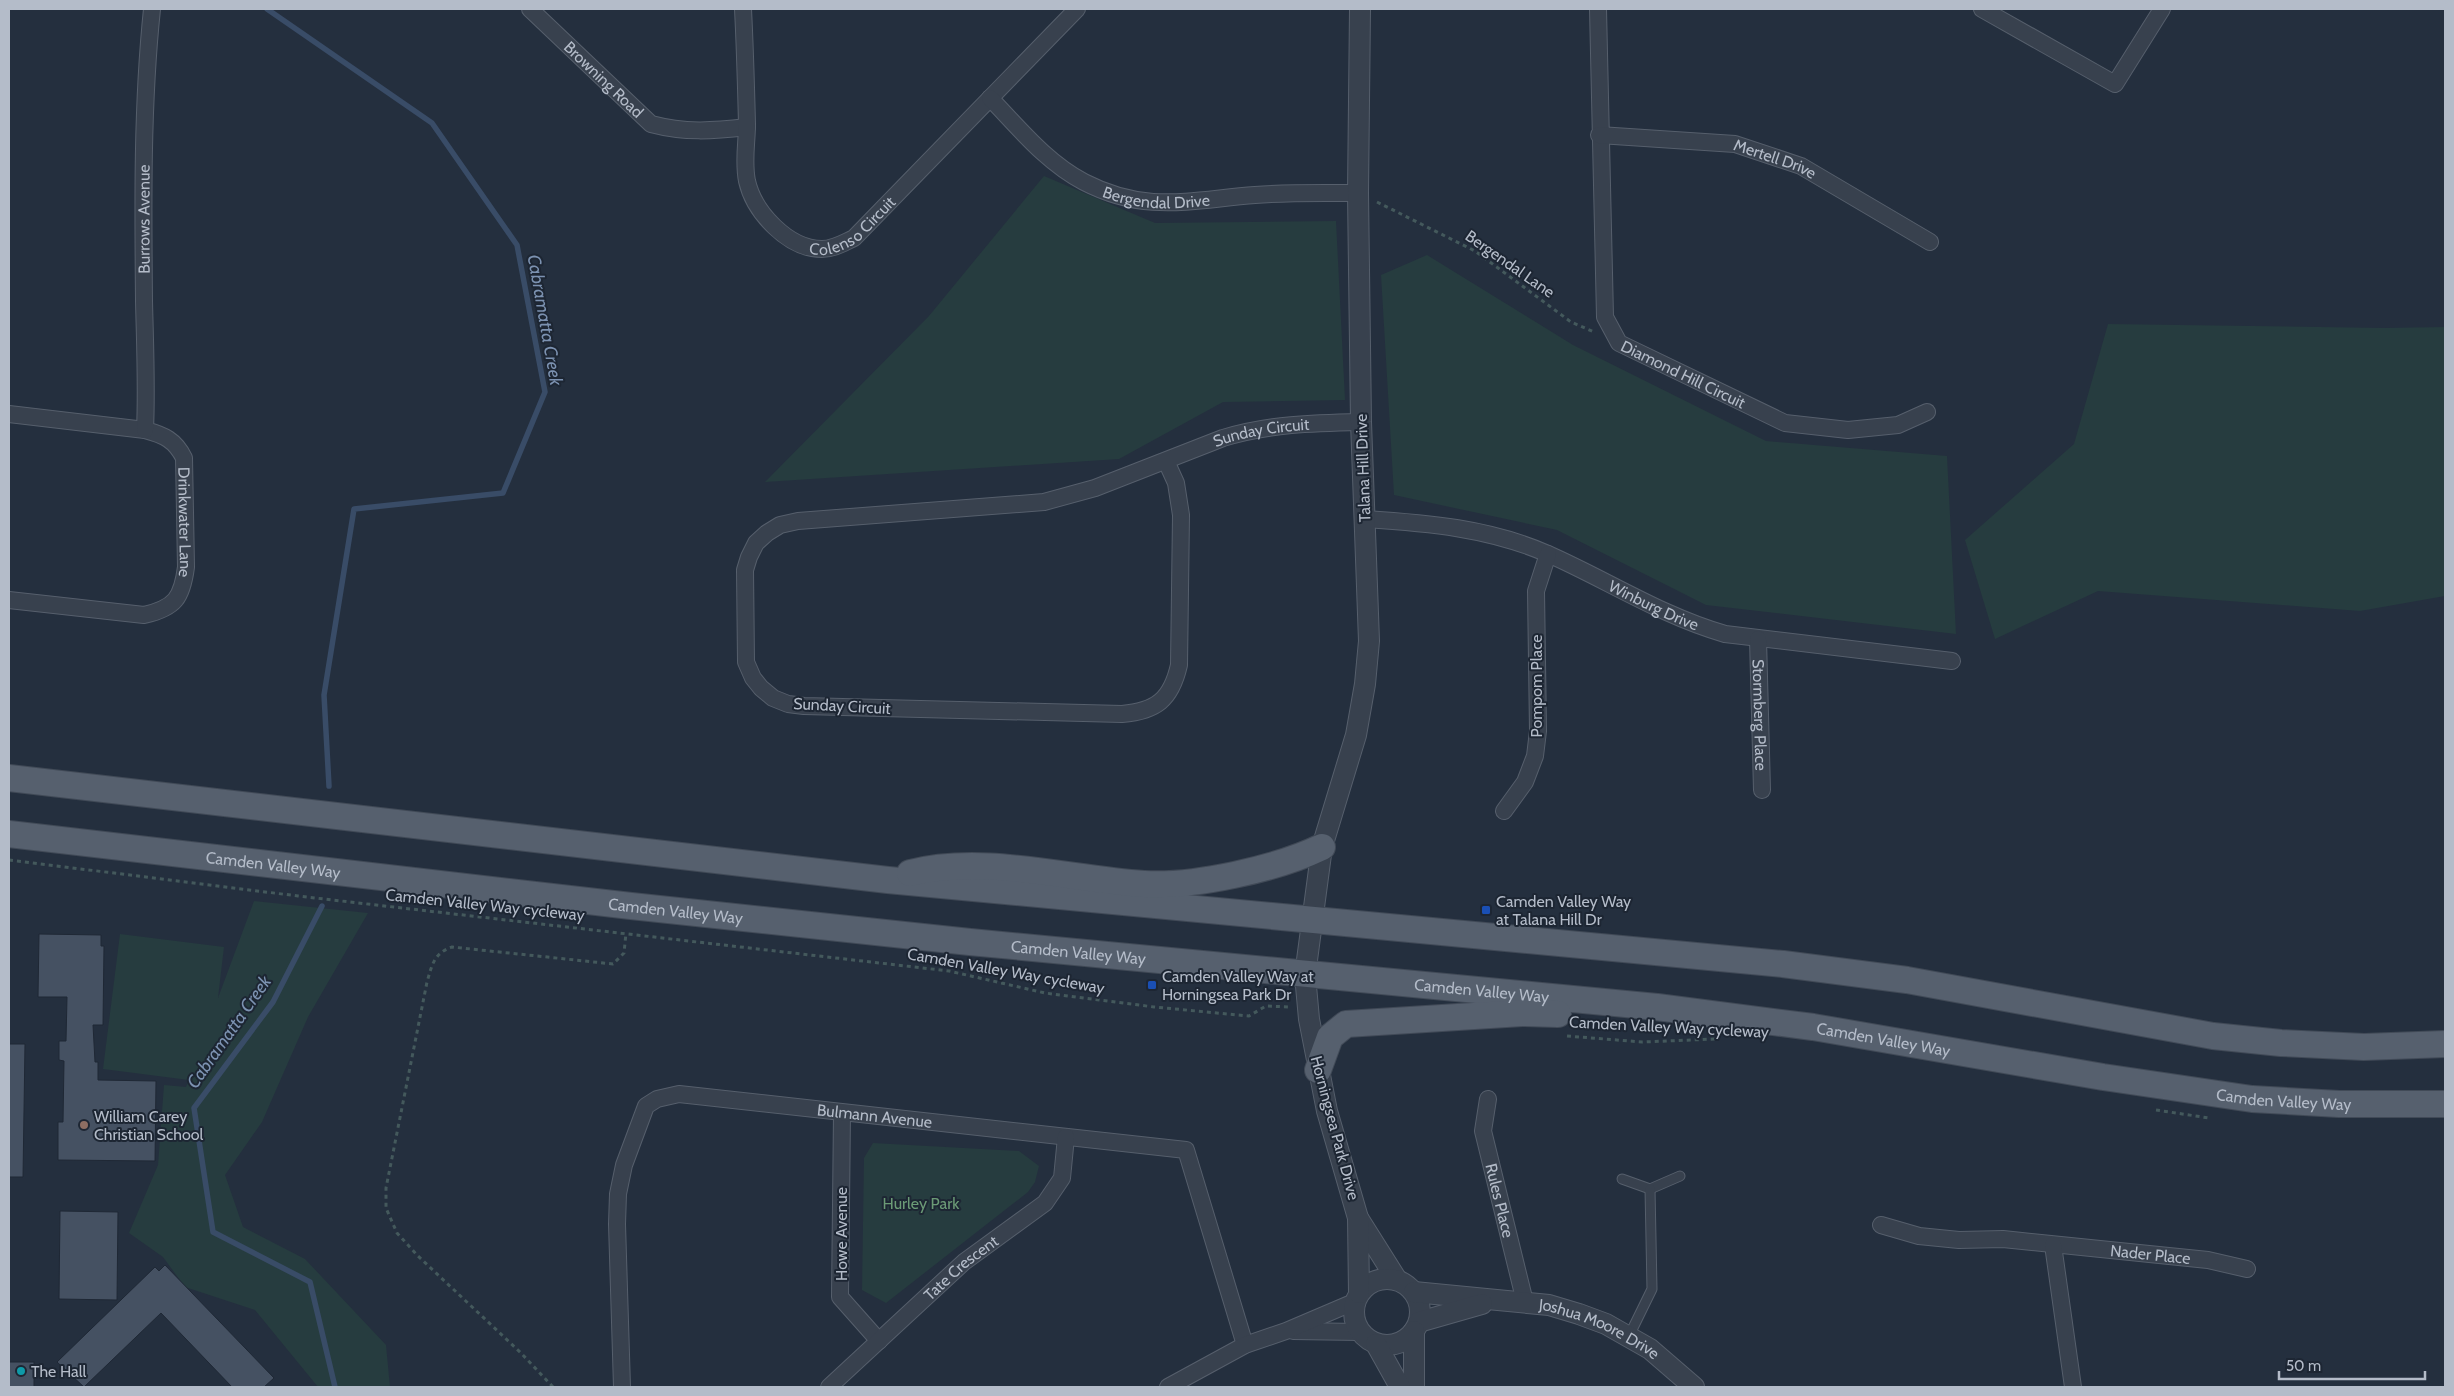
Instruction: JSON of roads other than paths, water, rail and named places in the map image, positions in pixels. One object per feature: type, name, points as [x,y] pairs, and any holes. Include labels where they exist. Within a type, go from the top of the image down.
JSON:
[{"type":"main road","points":[[9,778],[888,880],[1802,966],[1907,980],[2213,1036],[2281,1043],[2364,1047],[2445,1044]]},
{"type":"main road","name":"Camden Valley Way","points":[[9,834],[647,908],[1305,975],[1657,1006],[1769,1021],[2103,1077],[2252,1099],[2339,1104],[2445,1104]]},
{"type":"main road","points":[[888,880],[912,872],[960,865],[1166,885],[1276,866],[1322,848]]},
{"type":"main road","points":[[1318,1070],[1330,1037],[1346,1024],[1522,1012],[1769,1021]]},
{"type":"street","name":"Burrows Avenue","points":[[145,430],[147,390],[144,301],[146,70],[152,9]]},
{"type":"street","name":"Browning Road","points":[[530,9],[651,124],[668,128],[707,132],[747,126]]},
{"type":"street","name":"Colenso Circuit","points":[[743,9],[747,126],[744,158],[748,181],[755,201],[767,217],[790,239],[805,247],[822,249],[838,246],[854,238],[1078,9]]},
{"type":"street","name":"Talana Hill Drive","points":[[1311,920],[1322,848],[1356,735],[1365,684],[1369,632],[1361,422],[1358,193],[1360,9]]},
{"type":"street","name":"Diamond Hill Circuit","points":[[1598,9],[1604,317],[1619,343],[1785,423],[1848,430],[1898,425],[1927,412]]},
{"type":"street","points":[[1982,9],[2115,84],[2162,9]]},
{"type":"street","name":"Bergendal Drive","points":[[990,98],[1040,150],[1059,166],[1100,189],[1137,201],[1188,204],[1282,193],[1358,193]]},
{"type":"street","name":"Mertell Drive","points":[[1600,135],[1735,144],[1801,166],[1930,242]]},
{"type":"street","name":"Drinkwater Lane","points":[[9,414],[145,430],[162,434],[171,440],[179,448],[184,458],[186,567],[184,582],[174,603],[165,609],[144,614],[9,600]]},
{"type":"street","name":"Sunday Circuit","points":[[1166,461],[1176,483],[1181,515],[1179,666],[1175,682],[1156,706],[1141,712],[1122,714],[804,706],[788,704],[772,698],[753,678],[746,662],[744,570],[756,543],[780,525],[798,521],[1044,502],[1095,488],[1244,431],[1294,424],[1361,422]]},
{"type":"street","name":"Winburg Drive","points":[[1365,519],[1439,524],[1518,542],[1548,554],[1694,625],[1725,634],[1952,661]]},
{"type":"street","name":"Pompom Place","points":[[1504,811],[1524,782],[1535,756],[1538,731],[1536,590],[1548,554]]},
{"type":"street","name":"Stormberg Place","points":[[1758,639],[1762,790]]},
{"type":"street","name":"Horningsea Park Drive","points":[[1311,920],[1305,975],[1318,1070],[1327,1111],[1358,1218],[1396,1280],[1414,1292]]},
{"type":"street","name":"Bulmann Avenue","points":[[622,1387],[618,1194],[624,1165],[646,1106],[656,1099],[680,1094],[1186,1150],[1245,1345]]},
{"type":"street","name":"Rules Place","points":[[1488,1099],[1483,1131],[1525,1302]]},
{"type":"street","name":"Howe Avenue","points":[[842,1113],[840,1297],[880,1341]]},
{"type":"street","name":"Tate Crescent","points":[[830,1387],[964,1262],[1045,1202],[1062,1178],[1066,1137]]},
{"type":"street","name":"Horningsea Park Drive","points":[[1358,1218],[1357,1298],[1354,1318],[1360,1332]]},
{"type":"street","name":"Nader Place","points":[[1881,1225],[1919,1236],[1959,1240],[2003,1239],[2208,1260],[2247,1270]]},
{"type":"street","points":[[2053,1244],[2072,1387]]},
{"type":"street","points":[[1168,1387],[1245,1345],[1286,1331],[1357,1298],[1376,1280],[1396,1280]]},
{"type":"street","points":[[1414,1292],[1420,1312],[1416,1327],[1414,1387]]},
{"type":"street","name":"Joshua Moore Drive","points":[[1414,1292],[1491,1301],[1549,1305],[1579,1314],[1629,1336],[1672,1366],[1694,1387]]},
{"type":"street","name":"Joshua Moore Drive","points":[[1416,1327],[1491,1301]]},
{"type":"street","points":[[1376,1344],[1397,1344],[1407,1339],[1416,1327]]},
{"type":"street","points":[[1286,1331],[1360,1332],[1376,1344],[1400,1387]]},
{"type":"lane","points":[[1622,1179],[1650,1189],[1680,1176]]},
{"type":"lane","points":[[1629,1336],[1652,1289],[1650,1189]]},
{"type":"waterway","name":"Cabramatta Creek","points":[[267,9],[432,123],[517,245],[545,392],[503,493],[354,509],[324,695],[329,786]]},
{"type":"waterway","name":"Cabramatta Creek","points":[[322,906],[273,1002],[194,1108],[213,1232],[310,1282],[335,1387]]},
{"type":"place","name":"Camden Valley Way at Talana Hill Dr","points":[[1486,910]]},
{"type":"place","name":"Camden Valley Way at Horningsea Park Dr","points":[[1152,985]]},
{"type":"place","name":"William Carey Christian School","points":[[84,1125]]},
{"type":"place","name":"The Hall","points":[[21,1371]]},
{"type":"park label","name":"Hurley Park","points":[[921,1203]]}]
